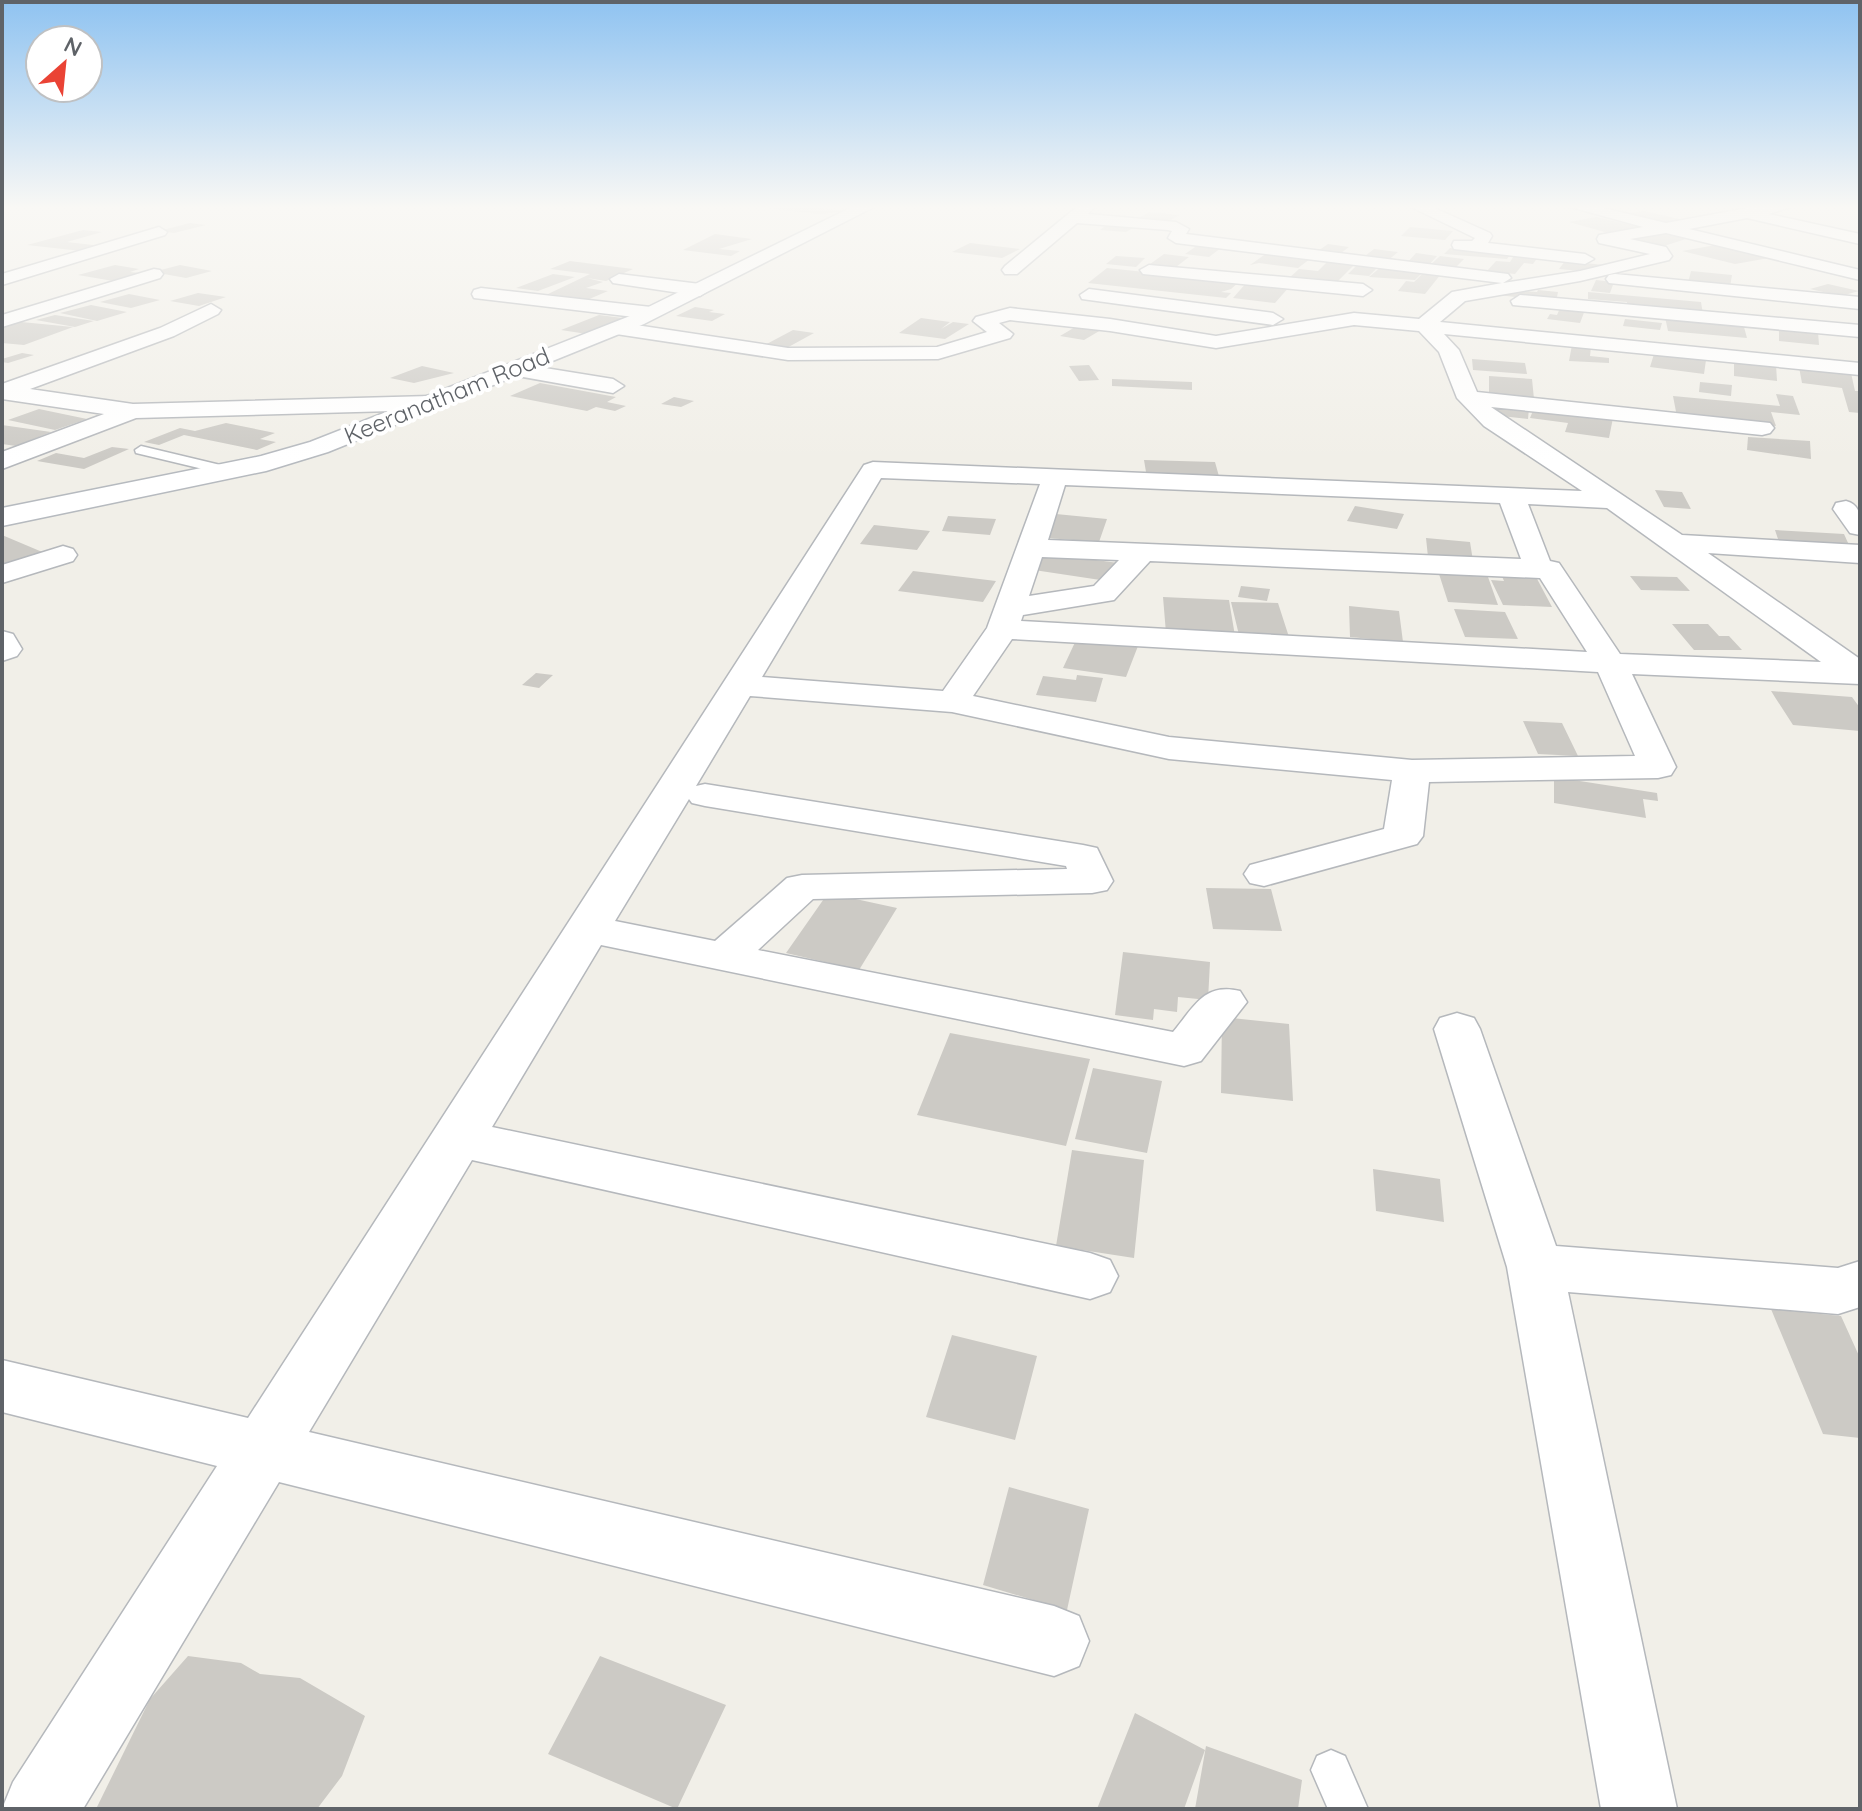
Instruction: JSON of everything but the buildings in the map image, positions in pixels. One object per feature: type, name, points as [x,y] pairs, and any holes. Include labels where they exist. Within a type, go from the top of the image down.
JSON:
[{"type":"street","points":[[2,321],[101,291]]},
{"type":"street","name":"Keeranatham Road","points":[[2,517],[228,471],[319,447],[616,328],[699,291]]},
{"type":"street","points":[[1365,291],[1381,292]]},
{"type":"street","points":[[1424,325],[1457,298],[1494,291]]},
{"type":"street","points":[[1568,291],[1860,331]]},
{"type":"street","points":[[1426,296],[1457,298],[1573,292],[1836,299],[1860,303]]},
{"type":"street","points":[[1074,293],[1278,320]]},
{"type":"street","points":[[481,294],[651,313]]},
{"type":"street","points":[[1010,314],[1006,309],[1031,298]]},
{"type":"street","points":[[2,392],[167,332],[211,310]]},
{"type":"street","points":[[616,328],[788,354],[938,353],[1003,334],[983,321],[1010,314],[1110,325],[1216,342],[1354,319],[1860,369]]},
{"type":"street","points":[[1424,325],[1449,350],[1468,398],[1492,421],[1614,500],[1860,673]]},
{"type":"street","points":[[1449,350],[1479,354]]},
{"type":"street","points":[[1630,368],[1697,374]]},
{"type":"street","points":[[514,369],[613,386]]},
{"type":"street","points":[[2,392],[133,411],[430,403]]},
{"type":"street","points":[[1468,398],[1762,428]]},
{"type":"street","points":[[2,461],[133,411]]},
{"type":"street","points":[[40,1809],[873,470],[1614,500]]},
{"type":"street","points":[[952,702],[1006,618],[1055,478]]},
{"type":"street","points":[[1511,496],[1539,569]]},
{"type":"street","points":[[1674,543],[1860,554]]},
{"type":"street","points":[[739,685],[952,702],[1169,748],[1412,771],[1658,767],[1610,663],[1549,569],[1031,548]]},
{"type":"street","points":[[1006,618],[1103,594],[1142,553]]},
{"type":"street","points":[[2,574],[63,555]]},
{"type":"street","points":[[1006,618],[1610,663],[1860,673]]},
{"type":"street","points":[[1810,638],[1860,641]]},
{"type":"street","points":[[2,641],[6,649],[2,651]]},
{"type":"street","points":[[1264,874],[1403,836],[1412,771]]},
{"type":"street","points":[[705,795],[1083,857],[1092,881],[802,887],[725,956]]},
{"type":"street","points":[[588,929],[1184,1050],[1224,1002]]},
{"type":"street","points":[[1457,1029],[1535,1267],[1639,1809]]},
{"type":"street","points":[[457,1138],[1090,1276]]},
{"type":"street","points":[[1535,1267],[1838,1291],[1860,1284]]},
{"type":"street","points":[[2,1386],[1054,1641]]},
{"type":"lane","points":[[141,450],[228,471]]},
{"type":"lane","points":[[1331,1770],[1348,1809]]}]
